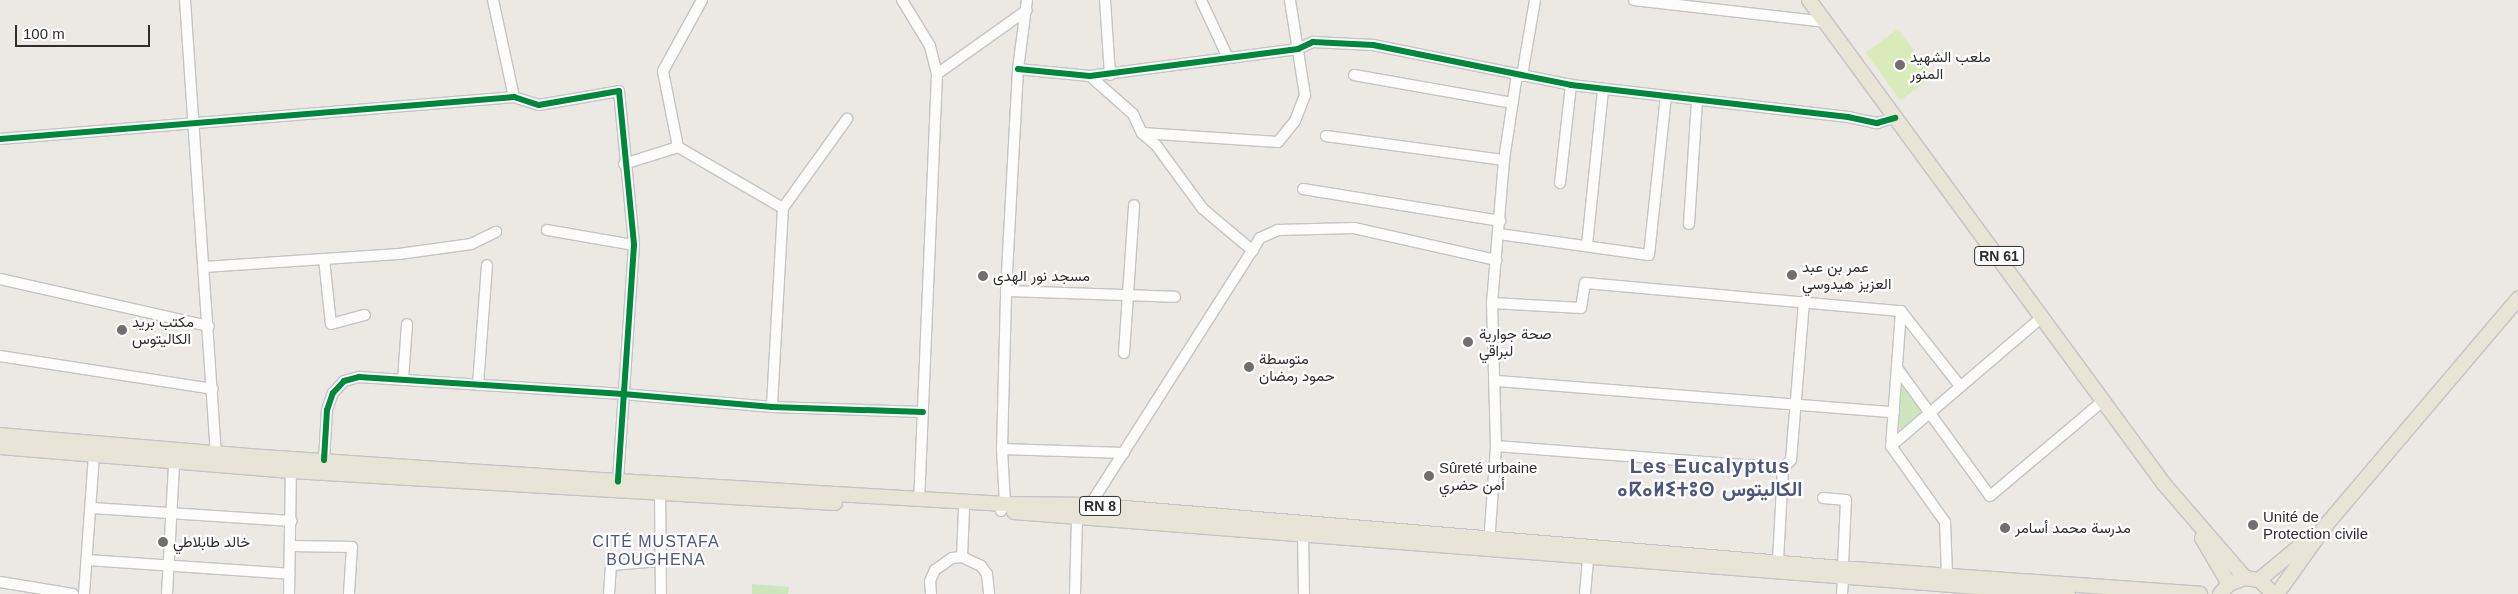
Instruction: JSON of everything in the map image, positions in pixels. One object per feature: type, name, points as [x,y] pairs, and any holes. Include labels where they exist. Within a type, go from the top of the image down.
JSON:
[{"type":"main road","name":"RN 61","points":[[1809,0],[2188,513],[2252,579]]},
{"type":"main road","points":[[2252,579],[2275,594],[2327,524],[2518,299]]},
{"type":"main road","name":"RN 8","points":[[0,435],[217,459],[292,471],[919,499],[1077,518],[1303,535],[1778,561],[1843,573],[1947,575],[2200,594]]},
{"type":"main road","name":"RN 8","points":[[0,447],[174,463],[217,459],[324,460],[618,481],[660,488],[964,510],[1090,505],[1489,545],[1588,558],[1843,573],[2068,594]]},
{"type":"main road","name":"RN 61","points":[[2188,513],[2224,589]]},
{"type":"main road","points":[[2224,589],[2252,579],[2327,524]]},
{"type":"street","points":[[185,0],[217,459]]},
{"type":"street","points":[[493,0],[514,97]]},
{"type":"street","points":[[678,147],[664,71],[702,0]]},
{"type":"street","points":[[902,0],[930,46],[937,74],[919,499]]},
{"type":"street","points":[[1105,0],[1110,75]]},
{"type":"street","points":[[1201,0],[1228,58]]},
{"type":"street","points":[[1142,133],[1278,142],[1295,121],[1304,95],[1290,0]]},
{"type":"street","points":[[1489,545],[1496,446],[1496,381],[1492,303],[1500,234],[1504,160],[1513,104],[1535,0]]},
{"type":"street","points":[[1634,0],[1826,22]]},
{"type":"street","points":[[937,74],[1027,5]]},
{"type":"street","points":[[1003,508],[1002,449],[1006,291],[1018,69],[1027,5]]},
{"type":"street","points":[[1018,69],[1090,76],[1110,75],[1298,49],[1313,42],[1372,45],[1571,85],[1877,123],[1895,118]]},
{"type":"street","points":[[1354,75],[1513,104]]},
{"type":"street","points":[[1090,76],[1133,114],[1142,133],[1156,145],[1204,209],[1253,251]]},
{"type":"street","points":[[1560,184],[1571,85]]},
{"type":"street","points":[[1587,245],[1603,89]]},
{"type":"street","points":[[0,139],[514,97],[539,105],[619,91],[624,164],[634,245],[618,481]]},
{"type":"street","points":[[1500,234],[1648,255],[1666,98]]},
{"type":"street","points":[[1689,224],[1697,100]]},
{"type":"street","points":[[772,407],[783,208],[847,119]]},
{"type":"street","points":[[1326,136],[1504,160]]},
{"type":"street","points":[[624,164],[678,147],[783,208]]},
{"type":"street","points":[[1303,189],[1500,221]]},
{"type":"street","points":[[1124,353],[1130,296],[1134,205]]},
{"type":"street","points":[[1090,505],[1260,238],[1278,230],[1354,228],[1496,260]]},
{"type":"street","points":[[546,230],[634,245]]},
{"type":"street","points":[[204,267],[399,254],[471,244],[496,232]]},
{"type":"street","points":[[324,259],[331,324],[364,315]]},
{"type":"street","points":[[478,385],[487,265]]},
{"type":"street","points":[[0,279],[209,326]]},
{"type":"street","points":[[1492,303],[1581,308],[1585,283],[1900,311],[1960,386]]},
{"type":"street","points":[[1006,291],[1175,297]]},
{"type":"street","points":[[1778,561],[1784,468],[1791,460],[1804,302]]},
{"type":"street","points":[[1900,311],[1892,446],[1945,522],[1947,575]]},
{"type":"street","points":[[1892,446],[2043,316]]},
{"type":"street","points":[[403,380],[407,324]]},
{"type":"street","points":[[0,356],[212,389]]},
{"type":"street","points":[[1897,368],[1990,496],[2104,400]]},
{"type":"street","points":[[324,460],[327,410],[333,393],[344,381],[359,377],[623,394],[772,407],[923,412]]},
{"type":"street","points":[[1496,381],[1894,412]]},
{"type":"street","points":[[1496,446],[1784,468]]},
{"type":"street","points":[[1002,449],[1124,453]]},
{"type":"street","points":[[84,594],[92,508],[94,455]]},
{"type":"street","points":[[167,594],[173,515],[174,463]]},
{"type":"street","points":[[289,594],[292,471]]},
{"type":"street","points":[[660,488],[661,594]]},
{"type":"street","points":[[1823,498],[1846,500],[1842,594]]},
{"type":"street","points":[[92,508],[173,515],[292,521]]},
{"type":"street","points":[[962,557],[964,510]]},
{"type":"street","points":[[1075,594],[1077,518]]},
{"type":"street","points":[[1303,535],[1304,594]]},
{"type":"street","points":[[291,546],[352,547],[349,594]]},
{"type":"street","points":[[931,594],[930,581],[935,570],[942,562],[962,557],[981,566],[987,574],[989,594]]},
{"type":"street","points":[[1585,594],[1588,558]]},
{"type":"street","points":[[87,560],[290,574]]},
{"type":"street","points":[[609,594],[610,570],[613,564],[660,561]]},
{"type":"street","points":[[0,582],[73,594]]},
{"type":"green space","name":"ملعب الشهيد المنور","points":[[1898,29],[1933,77],[1900,100],[1866,53]]},
{"type":"green space","points":[[1900,383],[1922,412],[1902,429],[1896,427]]},
{"type":"green space","points":[[752,584],[789,587],[788,594],[752,594]]},
{"type":"cycle path","points":[[1018,69],[1090,76],[1298,49],[1313,42],[1373,45],[1571,85],[1848,117],[1877,123],[1895,118]]},
{"type":"cycle path","points":[[0,139],[514,97],[539,105],[619,91],[634,245],[618,481]]},
{"type":"cycle path","points":[[324,460],[327,410],[333,393],[344,381],[359,377],[623,394],[772,407],[923,412]]},
{"type":"place","name":"ملعب الشهيد المنور","points":[[1900,65]]},
{"type":"place","name":"عمر بن عبد العزيز هيدوسي","points":[[1792,275]]},
{"type":"place","name":"مسجد نور الهدى","points":[[983,276]]},
{"type":"place","name":"مكتب بريد الكاليتوس","points":[[122,330]]},
{"type":"place","name":"صحة جوارية لبراقي","points":[[1468,342]]},
{"type":"place","name":"متوسطة حمود رمضان","points":[[1249,367]]},
{"type":"place","name":"Sûreté urbaine أمن حضري","points":[[1429,476]]},
{"type":"place","name":"Unité de Protection civile","points":[[2253,525]]},
{"type":"place","name":"مدرسة محمد أسامر","points":[[2005,528]]},
{"type":"place","name":"خالد طابلاطي","points":[[163,542]]},
{"type":"district","name":"Les Eucalyptus ⴰⴽⴰⵍⵉⵜⵓⵙ الكاليتوس","points":[[1710,478]]},
{"type":"district","name":"CITÉ MUSTAFA BOUGHENA","points":[[656,551]]}]
